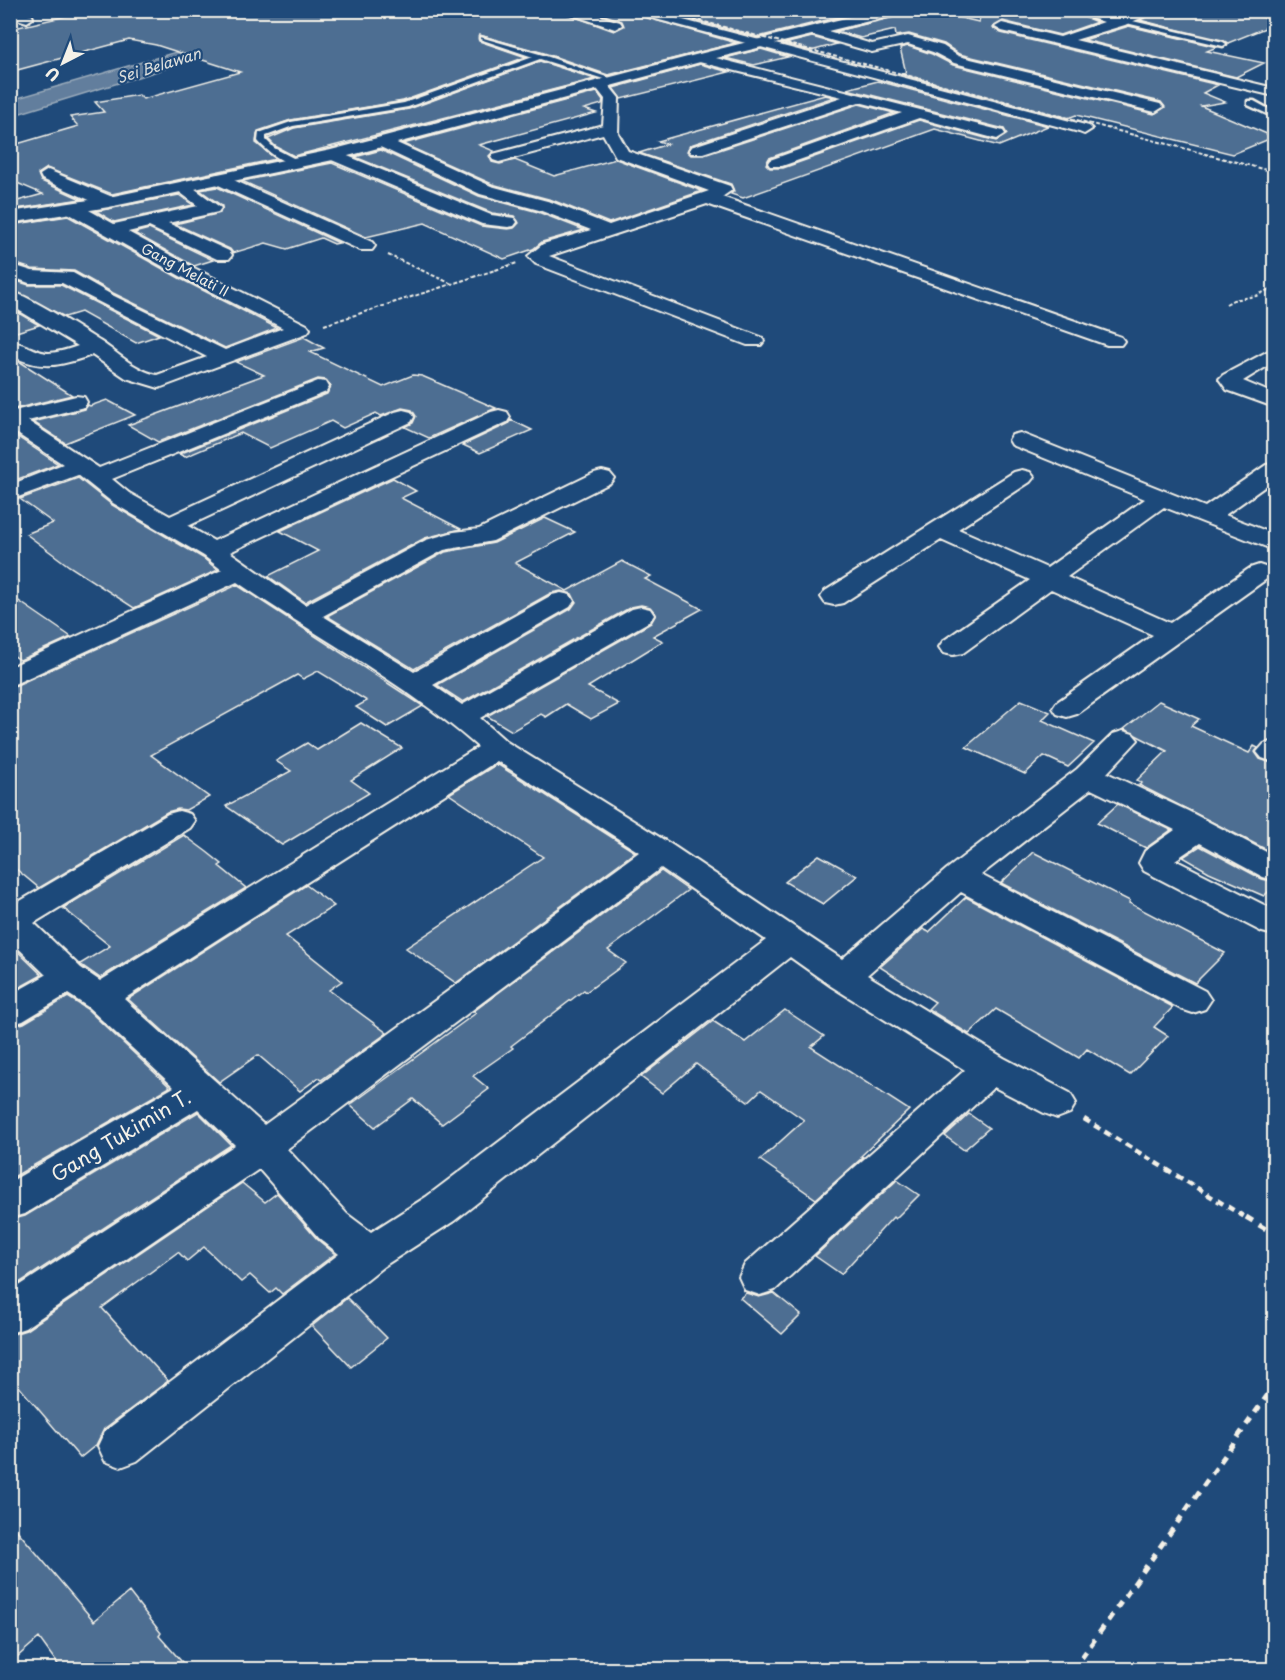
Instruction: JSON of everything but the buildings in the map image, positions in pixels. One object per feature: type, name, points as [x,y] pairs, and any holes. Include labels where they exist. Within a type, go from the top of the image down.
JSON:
[{"type":"street","points":[[564,10],[615,25]]},
{"type":"street","points":[[628,10],[758,36],[1084,129]]},
{"type":"street","points":[[1074,10],[1126,20]]},
{"type":"street","points":[[1105,10],[1126,20]]},
{"type":"street","points":[[1060,41],[1152,10]]},
{"type":"street","points":[[1265,10],[1275,13]]},
{"type":"street","points":[[10,218],[109,202],[333,155],[700,58],[758,36],[788,37],[886,11]]},
{"type":"street","points":[[10,13],[27,18]]},
{"type":"street","points":[[820,13],[849,22]]},
{"type":"street","points":[[1002,27],[1275,92]]},
{"type":"street","points":[[814,31],[872,48],[908,40],[938,49],[954,59],[985,64],[1084,91],[1155,106]]},
{"type":"street","points":[[700,58],[997,134]]},
{"type":"street","points":[[938,65],[954,59]]},
{"type":"street","points":[[898,70],[918,72]]},
{"type":"street","points":[[1200,74],[1213,86],[1238,99],[1275,106]]},
{"type":"street","points":[[608,83],[613,116],[609,128],[617,148],[629,159],[724,190],[707,198],[609,231],[539,252],[537,256],[754,341]]},
{"type":"street","points":[[697,150],[858,97]]},
{"type":"street","points":[[776,163],[918,113]]},
{"type":"street","points":[[499,157],[609,128]]},
{"type":"street","points":[[382,142],[486,190],[545,206],[609,231]]},
{"type":"street","points":[[333,155],[488,220],[508,222]]},
{"type":"street","points":[[48,175],[109,202]]},
{"type":"street","points":[[220,179],[366,246]]},
{"type":"street","points":[[111,230],[212,208],[181,187]]},
{"type":"street","points":[[707,198],[1114,341]]},
{"type":"street","name":"Gang Melati II","points":[[72,208],[189,273],[300,329]]},
{"type":"street","points":[[152,222],[223,255]]},
{"type":"street","points":[[10,269],[29,277],[66,277],[105,299],[223,357]]},
{"type":"street","points":[[10,297],[95,347],[108,359],[151,381],[166,380],[300,329]]},
{"type":"street","points":[[10,347],[32,359],[45,362],[95,347]]},
{"type":"street","points":[[1275,354],[1230,379],[1235,385],[1275,401]]},
{"type":"street","points":[[10,493],[89,472],[318,387]]},
{"type":"street","points":[[10,420],[76,402]]},
{"type":"street","points":[[169,526],[403,417]]},
{"type":"street","points":[[213,551],[499,417]]},
{"type":"street","points":[[10,420],[26,428],[89,472],[121,498],[213,551],[239,572],[304,616],[414,684],[460,717],[497,748],[661,852],[843,977],[991,1068],[1057,1103]]},
{"type":"street","points":[[1020,440],[1275,543]]},
{"type":"street","points":[[1209,515],[1275,470]]},
{"type":"street","points":[[834,597],[1022,477]]},
{"type":"street","points":[[304,616],[435,545],[454,539],[484,536],[602,478]]},
{"type":"street","points":[[953,648],[1163,497]]},
{"type":"street","points":[[940,530],[1173,634]]},
{"type":"street","points":[[10,678],[239,572]]},
{"type":"street","points":[[1067,708],[1259,573]]},
{"type":"street","points":[[414,684],[561,601]]},
{"type":"street","points":[[460,717],[641,615]]},
{"type":"street","points":[[843,977],[958,877],[1088,776],[1123,740]]},
{"type":"street","points":[[10,1012],[85,987],[497,748]]},
{"type":"street","points":[[1088,776],[1177,818],[1275,869]]},
{"type":"street","points":[[179,821],[11,920],[201,1089],[262,1147],[333,1226],[370,1254]]},
{"type":"street","points":[[1197,830],[1156,858],[1155,862],[1275,924]]},
{"type":"street","points":[[10,1315],[262,1147],[661,852]]},
{"type":"street","points":[[958,877],[1194,1000]]},
{"type":"street","points":[[121,1446],[370,1254],[440,1209],[789,940]]},
{"type":"street","points":[[760,1277],[991,1068]]},
{"type":"street","name":"Gang Tukimin T.","points":[[10,1202],[201,1089]]},
{"type":"lane","points":[[1126,20],[1223,44]]},
{"type":"lane","points":[[482,38],[541,56],[608,83]]},
{"type":"lane","points":[[296,163],[271,150],[262,141],[262,135],[291,124],[405,105],[541,56]]},
{"type":"lane","points":[[1251,103],[1275,115]]},
{"type":"path","points":[[366,246],[453,284]]},
{"type":"path","points":[[300,329],[315,328],[537,256]]},
{"type":"path","points":[[1226,304],[1233,300],[1256,296],[1275,287]]},
{"type":"path","points":[[1057,1103],[1275,1234]]},
{"type":"path","points":[[1074,1670],[1275,1386]]},
{"type":"water","name":"Sei Belawan","points":[[239,46],[11,116],[11,100],[190,48]]},
{"type":"railway","points":[[659,10],[1274,172]]}]
